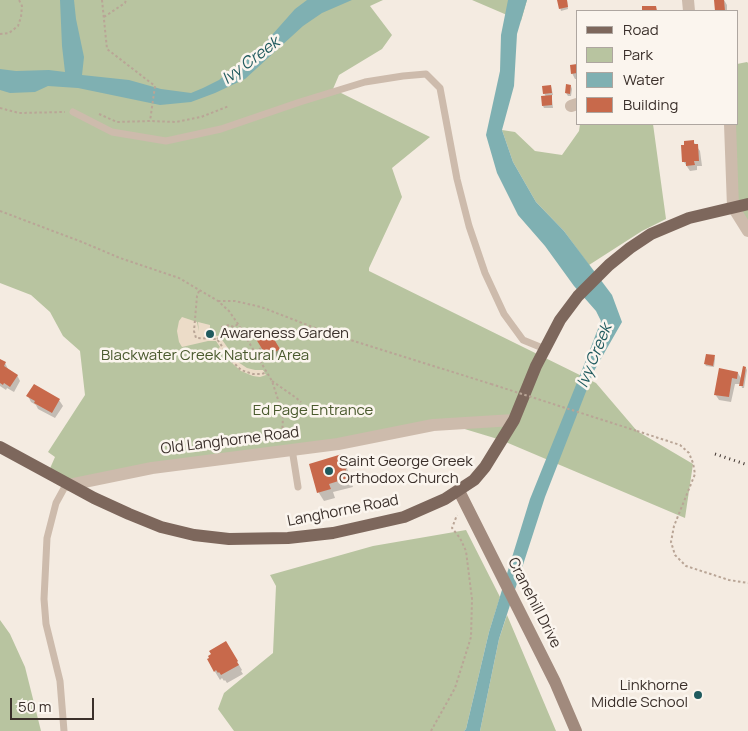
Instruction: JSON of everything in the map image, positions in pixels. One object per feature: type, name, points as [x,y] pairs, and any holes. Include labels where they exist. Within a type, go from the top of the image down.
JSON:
[{"type":"main road","name":"Langhorne Road","points":[[0,446],[94,498],[161,527],[194,535],[229,539],[288,538],[332,532],[404,517],[459,491],[474,480],[485,467],[514,420],[544,348],[560,320],[578,296],[609,265],[651,234],[689,218],[742,206]]},
{"type":"main road","name":"Cranehill Drive","points":[[459,491],[556,682],[576,731]]},
{"type":"street","points":[[730,125],[742,206],[748,231]]},
{"type":"street","name":"Old Langhorne Road","points":[[68,484],[152,468],[338,444],[433,425],[514,420]]},
{"type":"lane","points":[[73,112],[112,132],[166,140],[221,129],[365,82],[426,74],[440,88],[457,179],[469,226],[485,273],[504,314],[523,340],[544,348]]},
{"type":"lane","points":[[287,450],[298,487]]},
{"type":"lane","points":[[64,731],[60,681],[46,624],[44,599],[47,538],[56,503],[68,484]]},
{"type":"path","points":[[0,34],[9,34],[18,26],[22,18],[22,6],[19,0]]},
{"type":"path","points":[[102,0],[107,49],[155,86],[150,121],[176,122],[229,106]]},
{"type":"path","points":[[104,17],[125,4],[126,0]]},
{"type":"path","points":[[0,212],[178,278],[218,301],[229,311],[238,324],[272,381],[283,415],[287,450]]},
{"type":"path","points":[[199,290],[194,331],[196,338],[217,339],[223,335],[222,327],[229,325],[234,327],[238,324]]},
{"type":"path","points":[[218,301],[235,301],[261,307],[328,333],[680,445],[688,453],[693,463],[695,474],[674,526],[671,542],[676,555],[686,566],[729,580],[748,583]]},
{"type":"path","points":[[217,339],[232,361],[241,370],[253,374],[267,372]]},
{"type":"path","points":[[255,352],[261,348]]},
{"type":"path","points":[[272,381],[300,402]]},
{"type":"path","points":[[430,731],[455,688],[471,637],[472,599],[466,552],[460,538],[452,528],[458,515]]},
{"type":"green space","points":[[0,0],[383,0],[370,6],[392,35],[382,49],[339,75],[333,89],[430,137],[392,168],[402,197],[369,271],[596,383],[637,431],[693,464],[685,518],[501,440],[448,424],[69,485],[48,473],[55,457],[48,452],[85,395],[80,351],[63,336],[50,312],[31,295],[0,283]]},
{"type":"green space","points":[[472,0],[527,0],[521,21]]},
{"type":"green space","points":[[748,63],[748,231],[733,207],[730,125],[738,125],[738,64]]},
{"type":"green space","points":[[580,125],[653,125],[666,219],[642,231],[589,265],[564,231],[536,202],[513,162],[502,130],[515,132],[535,151],[562,155],[579,131]]},
{"type":"green space","points":[[466,530],[500,597],[489,632],[464,731],[234,731],[218,709],[224,693],[273,653],[276,586],[270,575],[373,546]]},
{"type":"green space","points":[[507,615],[556,731],[480,731],[499,639]]},
{"type":"green space","points":[[0,620],[10,634],[25,667],[41,731],[0,731]]},
{"type":"shaded area","points":[[182,317],[197,322],[199,332],[198,322],[210,325],[208,335],[219,336],[224,332],[225,335],[220,337],[238,362],[247,368],[263,370],[266,375],[260,377],[253,376],[241,371],[233,364],[225,352],[222,354],[218,349],[220,347],[216,341],[182,347],[177,331]]},
{"type":"water","name":"Ivy Creek","points":[[60,0],[74,0],[84,57],[82,75],[129,80],[161,89],[191,93],[219,80],[256,53],[295,9],[307,0],[352,0],[322,13],[303,26],[245,79],[191,102],[160,105],[78,88],[48,86],[35,92],[10,93],[0,90],[0,69],[65,72]]},
{"type":"water","name":"Ivy Creek","points":[[508,0],[527,0],[517,34],[514,86],[502,130],[513,162],[536,202],[564,231],[612,295],[622,322],[594,371],[545,497],[499,639],[480,731],[464,731],[489,632],[530,499],[601,321],[596,311],[518,215],[497,173],[486,135],[500,71],[501,35]]},
{"type":"building","points":[[557,0],[567,0],[568,7],[559,9]]},
{"type":"building","points":[[714,0],[724,0],[725,10],[715,10]]},
{"type":"building","points":[[642,6],[656,6],[657,10],[642,10]]},
{"type":"building","points":[[576,64],[576,73],[571,74],[570,65]]},
{"type":"building","points":[[566,84],[571,85],[570,94],[565,93]]},
{"type":"building","points":[[551,85],[552,93],[543,94],[542,86]]},
{"type":"building","points":[[552,95],[552,105],[542,106],[541,96]]},
{"type":"building","points":[[694,140],[694,144],[698,144],[699,161],[694,161],[695,165],[686,166],[686,162],[682,162],[681,145],[684,145],[684,141]]},
{"type":"building","points":[[269,331],[280,349],[267,357],[256,339]]},
{"type":"building","points":[[706,354],[715,355],[713,366],[704,364]]},
{"type":"building","points":[[0,359],[6,362],[4,366],[18,375],[10,387],[0,383]]},
{"type":"building","points":[[743,366],[746,367],[743,386],[739,386]]},
{"type":"building","points":[[719,368],[738,372],[737,379],[732,378],[729,397],[714,395]]},
{"type":"building","points":[[34,384],[60,399],[52,413],[26,396]]},
{"type":"building","name":"Saint George Greek Orthodox Church","points":[[342,454],[348,478],[329,484],[331,489],[317,493],[309,464]]},
{"type":"building","points":[[226,641],[239,665],[221,675],[216,670],[214,672],[207,659],[211,654],[209,651]]},
{"type":"railway","points":[[715,454],[748,465]]},
{"type":"place","name":"Awareness Garden","points":[[210,334]]},
{"type":"place","name":"Saint George Greek Orthodox Church","points":[[329,471]]},
{"type":"place","name":"Linkhorne Middle School","points":[[698,695]]},
{"type":"park label","name":"Blackwater Creek Natural Area","points":[[205,356]]},
{"type":"park label","name":"Ed Page Entrance","points":[[313,411]]}]
